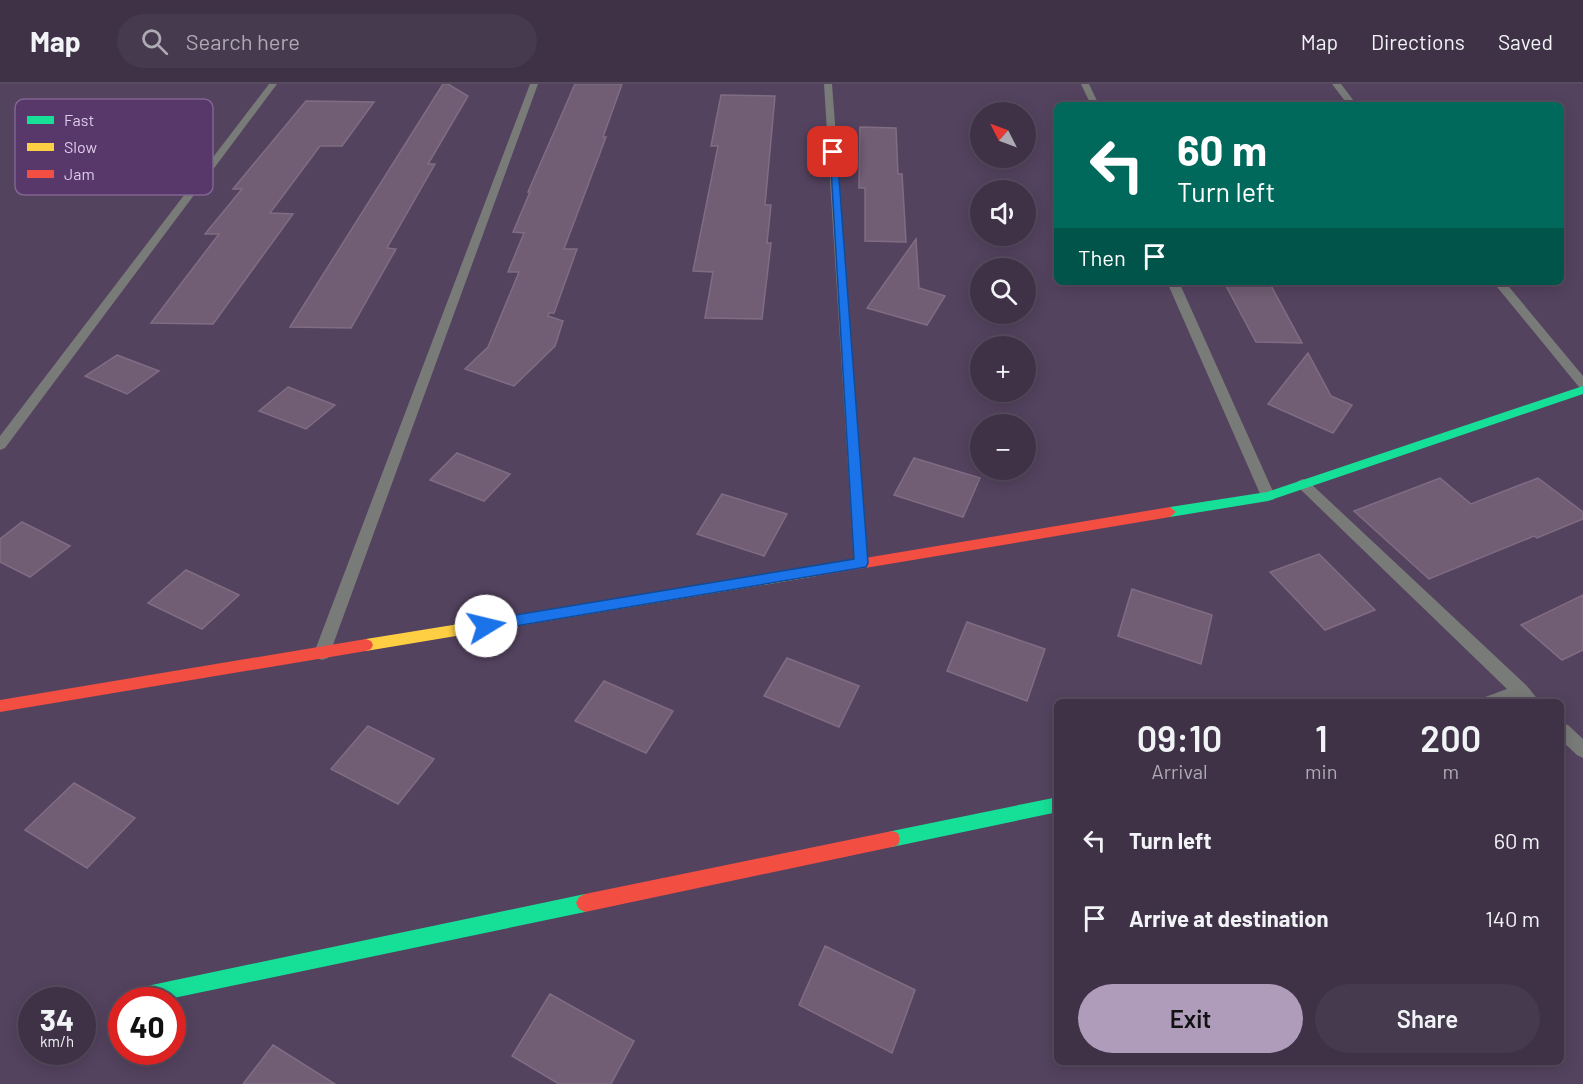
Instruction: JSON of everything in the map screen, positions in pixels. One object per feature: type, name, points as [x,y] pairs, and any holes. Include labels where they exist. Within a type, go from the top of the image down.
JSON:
[{"type":"street","points":[[213,163],[273,84]]},
{"type":"street","points":[[322,653],[534,84]]},
{"type":"street","points":[[828,84],[861,563]]},
{"type":"street","points":[[1085,84],[1094,102]]},
{"type":"street","points":[[1336,84],[1351,102]]},
{"type":"street","points":[[0,444],[189,195]]},
{"type":"street","points":[[1174,285],[1268,496]]},
{"type":"street","points":[[1501,285],[1583,384]]},
{"type":"street","points":[[0,706],[1268,496],[1583,390]]},
{"type":"street","points":[[1303,484],[1526,697]]},
{"type":"street","points":[[1564,732],[1583,750]]},
{"type":"street","points":[[185,987],[1054,805]]},
{"type":"building","points":[[443,84],[448,84],[468,96],[428,164],[435,164],[387,248],[396,249],[351,328],[290,327]]},
{"type":"building","points":[[575,84],[622,84],[603,137],[606,137],[564,249],[577,249],[554,313],[549,313],[548,316],[563,321],[555,346],[514,386],[465,369],[488,347],[519,272],[508,272],[524,233],[513,232]]},
{"type":"building","points":[[721,95],[775,96],[765,205],[771,205],[767,243],[771,243],[762,319],[705,318],[713,272],[693,271],[718,146],[711,146]]},
{"type":"building","points":[[306,101],[374,102],[342,146],[320,146],[270,213],[293,214],[213,324],[151,323],[219,234],[205,234],[242,189],[233,189]]},
{"type":"building","points":[[860,127],[896,128],[898,174],[902,174],[906,242],[865,241],[865,188],[859,188]]},
{"type":"building","points":[[916,239],[919,288],[945,296],[927,325],[867,308]]},
{"type":"building","points":[[1226,285],[1271,285],[1302,343],[1256,342]]},
{"type":"building","points":[[1308,353],[1331,396],[1352,405],[1333,433],[1268,404]]},
{"type":"building","points":[[117,355],[159,371],[127,394],[85,376]]},
{"type":"building","points":[[288,387],[335,405],[306,429],[259,411]]},
{"type":"building","points":[[457,453],[510,474],[484,501],[430,480]]},
{"type":"building","points":[[914,458],[970,475],[970,480],[979,480],[963,517],[894,495]]},
{"type":"building","points":[[1440,478],[1471,504],[1538,478],[1583,512],[1583,519],[1537,538],[1534,536],[1429,579],[1354,511]]},
{"type":"building","points":[[722,494],[787,514],[764,556],[697,534]]},
{"type":"building","points":[[22,522],[70,546],[30,577],[0,562],[0,539]]},
{"type":"building","points":[[1319,554],[1375,610],[1325,630],[1270,572]]},
{"type":"building","points":[[186,570],[239,595],[202,629],[148,603]]},
{"type":"building","points":[[1132,589],[1212,615],[1201,664],[1118,636]]},
{"type":"building","points":[[1583,595],[1583,650],[1562,660],[1521,625]]},
{"type":"building","points":[[967,622],[1045,649],[1027,701],[947,671]]},
{"type":"building","points":[[787,658],[859,686],[839,727],[764,696]]},
{"type":"building","points":[[604,681],[673,711],[646,753],[575,721]]},
{"type":"building","points":[[368,726],[434,759],[398,804],[331,769]]},
{"type":"building","points":[[74,783],[135,818],[87,868],[25,830]]},
{"type":"building","points":[[825,946],[915,990],[892,1053],[799,1005]]},
{"type":"building","points":[[550,994],[634,1041],[611,1084],[559,1084],[512,1056]]},
{"type":"building","points":[[273,1045],[335,1084],[243,1084]]},
{"type":"traffic: fast","points":[[1170,512],[1268,496],[1583,390]]},
{"type":"traffic: fast","points":[[892,839],[1054,805]]},
{"type":"traffic: fast","points":[[185,987],[585,903]]},
{"type":"traffic: slow","points":[[366,645],[811,572]]},
{"type":"traffic: jam","points":[[811,572],[1170,512]]},
{"type":"traffic: jam","points":[[0,706],[366,645]]},
{"type":"traffic: jam","points":[[585,903],[892,839]]},
{"type":"route","points":[[486,626],[861,563],[833,152]]}]
